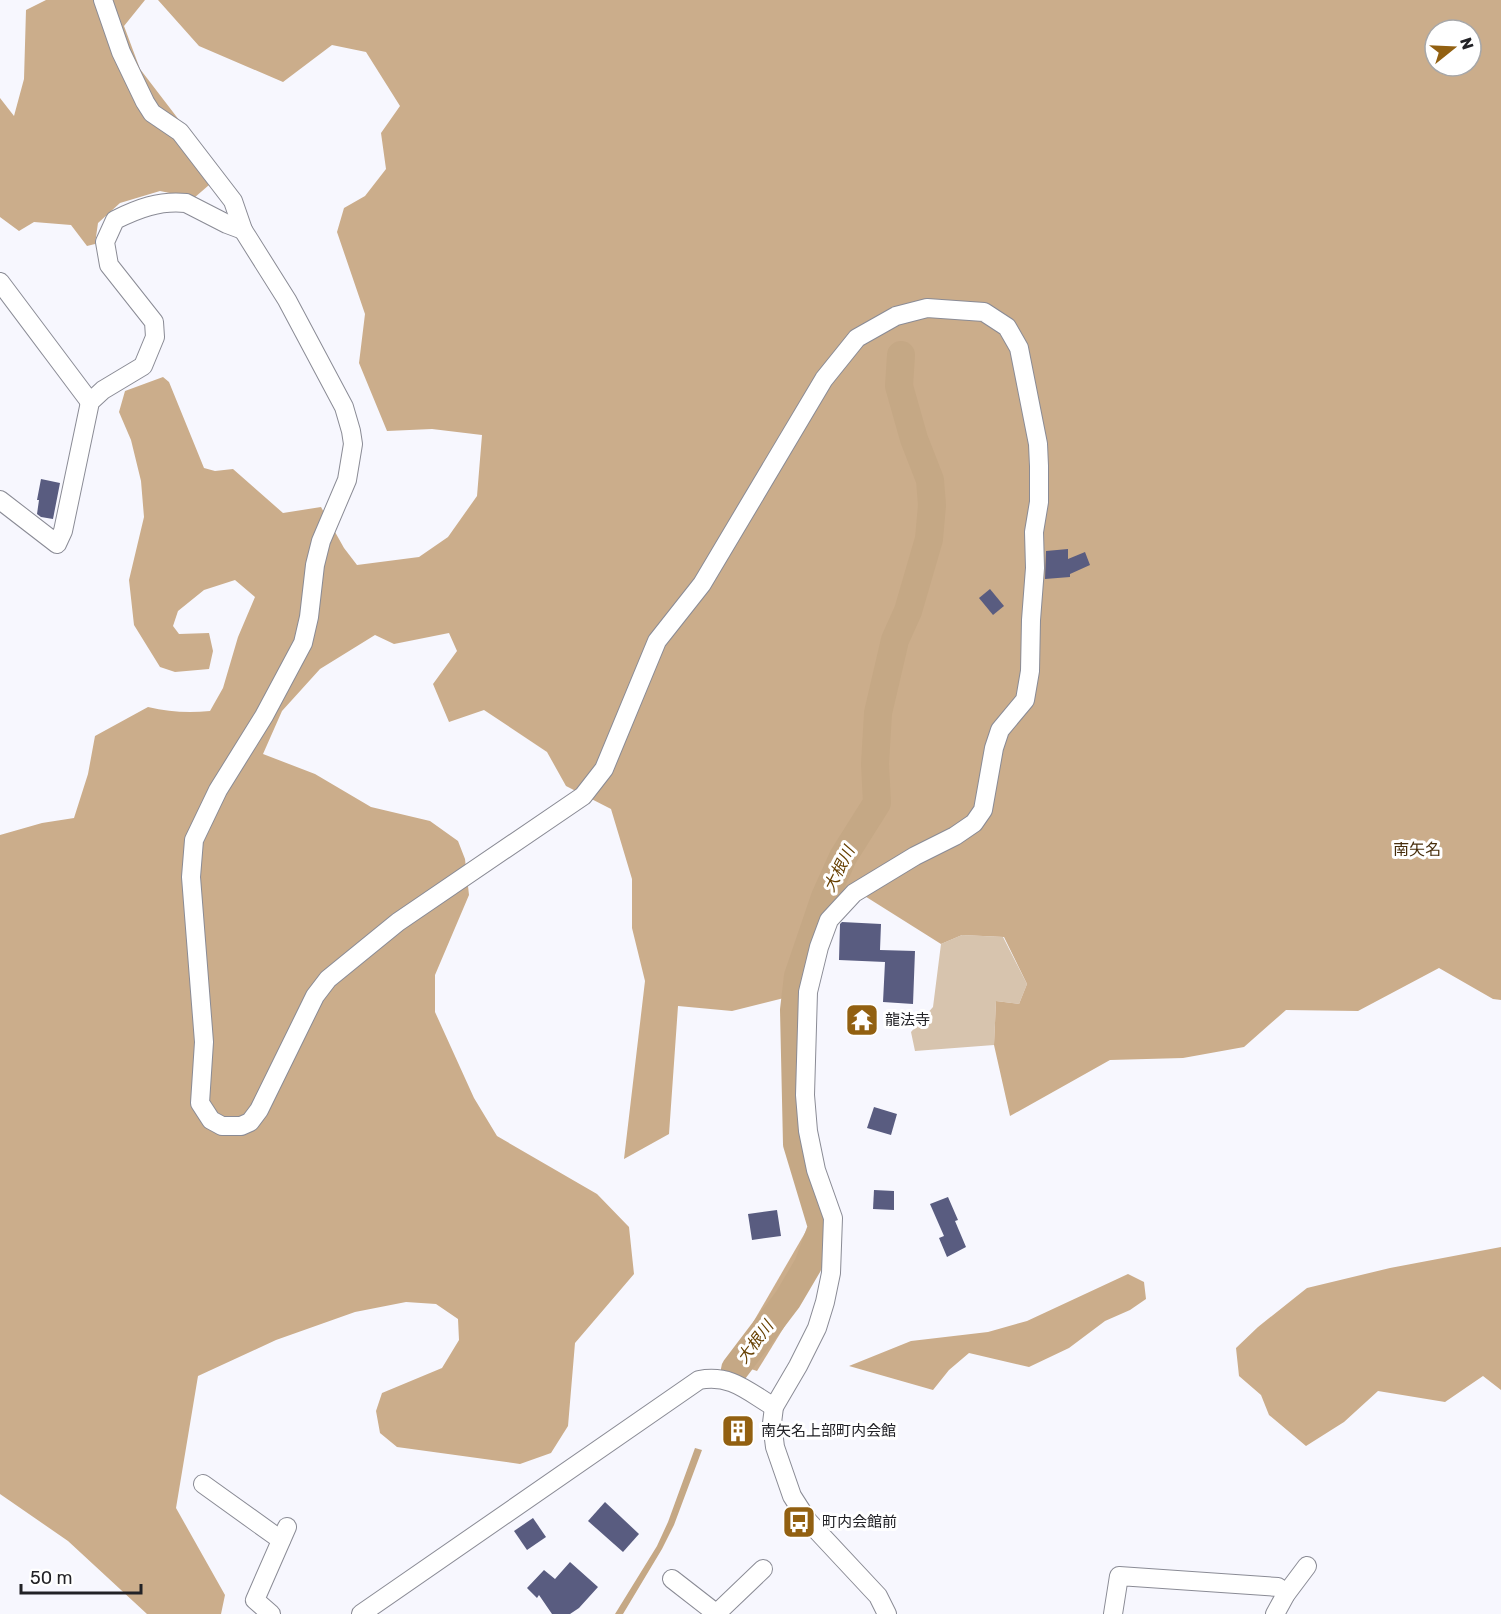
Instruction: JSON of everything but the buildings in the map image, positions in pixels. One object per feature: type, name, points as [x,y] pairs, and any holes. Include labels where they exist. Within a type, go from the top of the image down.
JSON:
[{"type":"street","points":[[103,0],[121,52],[152,113],[180,132],[233,201],[243,230],[286,300],[344,407],[353,444],[347,480],[321,541],[303,643],[264,716],[218,790],[194,840],[191,877],[204,1042],[200,1103],[211,1120],[222,1126],[241,1126],[249,1122],[259,1110],[315,996],[328,979],[398,922],[583,796],[604,769],[657,641],[702,584],[824,379],[857,338],[896,316],[927,308],[984,312],[1007,327],[1019,348],[1038,444],[1040,466],[1039,502],[1034,532],[1035,568],[1030,671],[1025,700],[1000,730],[994,748],[983,810],[974,823],[854,893],[829,920],[819,947],[808,992],[805,1095],[808,1131],[816,1170],[833,1218],[831,1273],[817,1328],[774,1407],[772,1423],[775,1448],[792,1496],[808,1521],[878,1596],[887,1614]]},
{"type":"street","points":[[0,500],[57,544],[63,531],[90,402],[103,390],[143,366],[155,337],[154,322],[109,265],[105,242],[115,220],[140,208],[179,202],[186,203],[243,230]]},
{"type":"street","points":[[0,282],[90,402]]},
{"type":"street","points":[[368,1611],[699,1380],[714,1377],[727,1379],[774,1407]]},
{"type":"street","points":[[203,1484],[284,1534],[255,1600],[271,1614]]},
{"type":"street","points":[[1275,1614],[1306,1566]]},
{"type":"street","points":[[672,1579],[716,1614],[763,1569]]},
{"type":"street","points":[[1113,1614],[1119,1576],[1278,1587],[1286,1594]]},
{"type":"shaded area","points":[[46,0],[145,0],[124,26],[140,69],[189,133],[209,185],[194,198],[160,191],[120,203],[98,223],[95,244],[87,246],[71,225],[34,222],[19,231],[0,217],[0,98],[14,116],[24,79],[26,10]]},
{"type":"shaded area","points":[[158,0],[1501,0],[1501,1000],[1493,999],[1439,968],[1358,1011],[1286,1010],[1244,1047],[1183,1058],[1110,1060],[1010,1116],[994,1045],[996,1001],[1019,1004],[1027,984],[1004,937],[962,935],[941,944],[852,888],[824,918],[809,946],[808,992],[732,1011],[678,1006],[669,1134],[624,1159],[645,981],[632,928],[632,879],[611,809],[566,786],[547,752],[484,710],[449,722],[433,684],[457,651],[449,633],[394,644],[375,635],[320,669],[282,711],[263,754],[315,774],[371,807],[430,821],[458,841],[465,859],[469,895],[435,975],[435,1012],[474,1098],[497,1136],[597,1194],[629,1227],[634,1274],[575,1343],[568,1426],[551,1453],[520,1464],[397,1447],[380,1433],[376,1411],[382,1393],[442,1368],[459,1340],[458,1319],[436,1304],[406,1302],[355,1312],[276,1340],[198,1376],[176,1508],[225,1595],[221,1614],[147,1614],[68,1541],[0,1494],[0,835],[42,823],[74,818],[88,774],[95,736],[148,707],[179,712],[210,711],[223,688],[238,637],[255,597],[235,580],[204,590],[178,611],[173,626],[179,634],[209,633],[213,651],[209,669],[175,672],[160,667],[134,625],[129,580],[144,517],[141,481],[131,440],[119,412],[125,391],[163,377],[169,382],[204,468],[215,471],[233,469],[283,513],[321,507],[344,548],[357,565],[419,557],[448,537],[477,496],[482,435],[432,429],[387,431],[359,363],[365,314],[337,232],[344,208],[365,196],[386,169],[381,133],[400,106],[366,52],[332,45],[283,82],[199,46]]},
{"type":"shaded area","points":[[962,935],[1003,937],[1027,984],[1019,1004],[996,1001],[994,1045],[915,1051],[911,1032],[933,1007],[941,944]]},
{"type":"shaded area","points":[[827,1195],[833,1239],[802,1298],[757,1371],[730,1362]]},
{"type":"shaded area","points":[[1501,1247],[1501,1390],[1483,1376],[1445,1402],[1378,1391],[1344,1422],[1306,1446],[1269,1415],[1261,1395],[1239,1376],[1236,1348],[1258,1327],[1307,1288],[1390,1268]]},
{"type":"shaded area","points":[[1128,1274],[1144,1282],[1146,1299],[1130,1310],[1105,1321],[1069,1348],[1029,1367],[969,1353],[949,1370],[933,1390],[849,1366],[911,1341],[988,1332],[1027,1321]]},
{"type":"shaded area","points":[[695,1448],[702,1450],[674,1525],[623,1614],[615,1614],[657,1546]]},
{"type":"waterway","name":"大根川","points":[[735,1369],[788,1299],[808,1265],[822,1227],[797,1144],[794,1010],[798,976],[825,897],[843,857],[877,803],[875,764],[878,713],[895,640],[908,611],[929,539],[932,505],[930,480],[914,439],[899,386],[901,355]]},
{"type":"place","name":"龍法寺","points":[[862,1020]]},
{"type":"place","name":"南矢名上部町内会館","points":[[738,1431]]},
{"type":"place","name":"町内会館前","points":[[799,1522]]},
{"type":"district","name":"南矢名","points":[[1417,849]]}]
